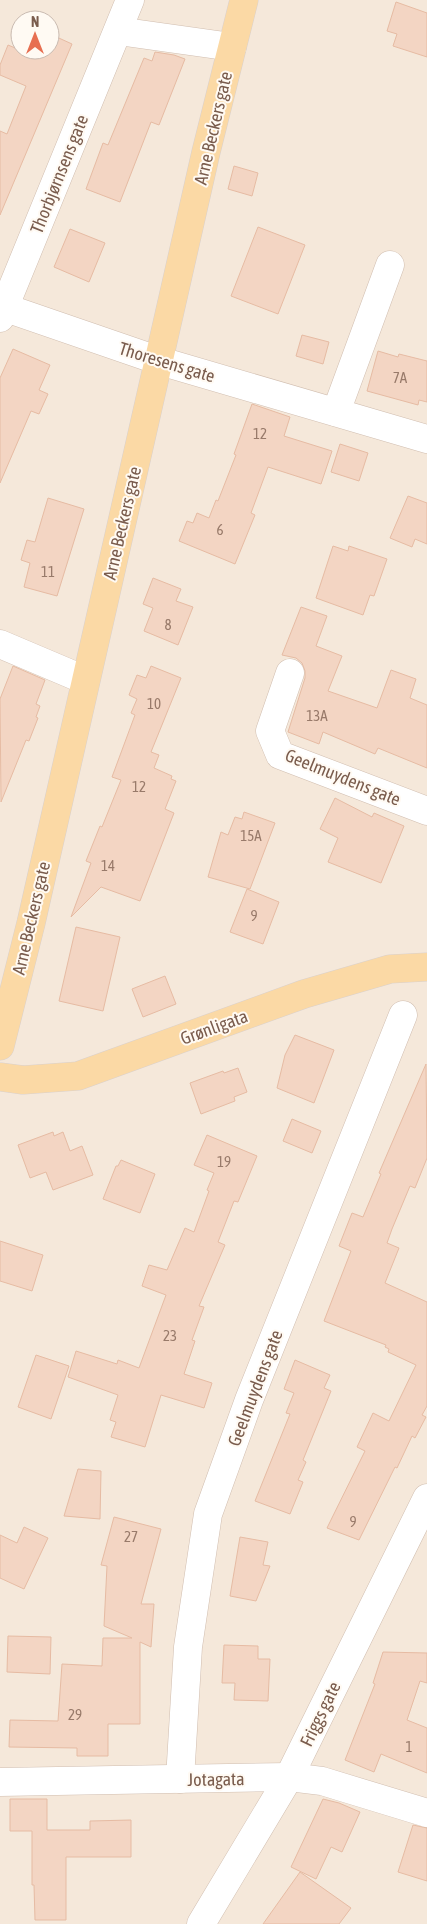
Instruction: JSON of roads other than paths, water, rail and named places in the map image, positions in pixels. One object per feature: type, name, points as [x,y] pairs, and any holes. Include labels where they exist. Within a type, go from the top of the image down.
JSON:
[{"type":"main road","name":"Arne Beckers gate","points":[[0,1046],[33,913],[85,680],[244,0]]},
{"type":"main road","name":"Grønligata","points":[[0,1077],[23,1080],[78,1076],[304,994],[390,968],[427,967]]},
{"type":"street","name":"Thorbjørnsens gate","points":[[2,310],[130,0]]},
{"type":"street","points":[[118,31],[232,47]]},
{"type":"street","points":[[336,412],[390,265]]},
{"type":"street","name":"Thoresens gate","points":[[2,310],[160,361],[427,439]]},
{"type":"street","points":[[0,644],[85,680]]},
{"type":"street","name":"Geelmuydens gate","points":[[290,674],[270,731],[280,755],[427,811]]},
{"type":"street","name":"Geelmuydens gate","points":[[180,1780],[188,1647],[208,1514],[249,1400],[403,1015]]},
{"type":"street","name":"Friggs gate","points":[[201,1924],[290,1777],[427,1498]]},
{"type":"street","name":"Jotagata","points":[[0,1782],[290,1777],[322,1781],[427,1812]]}]
